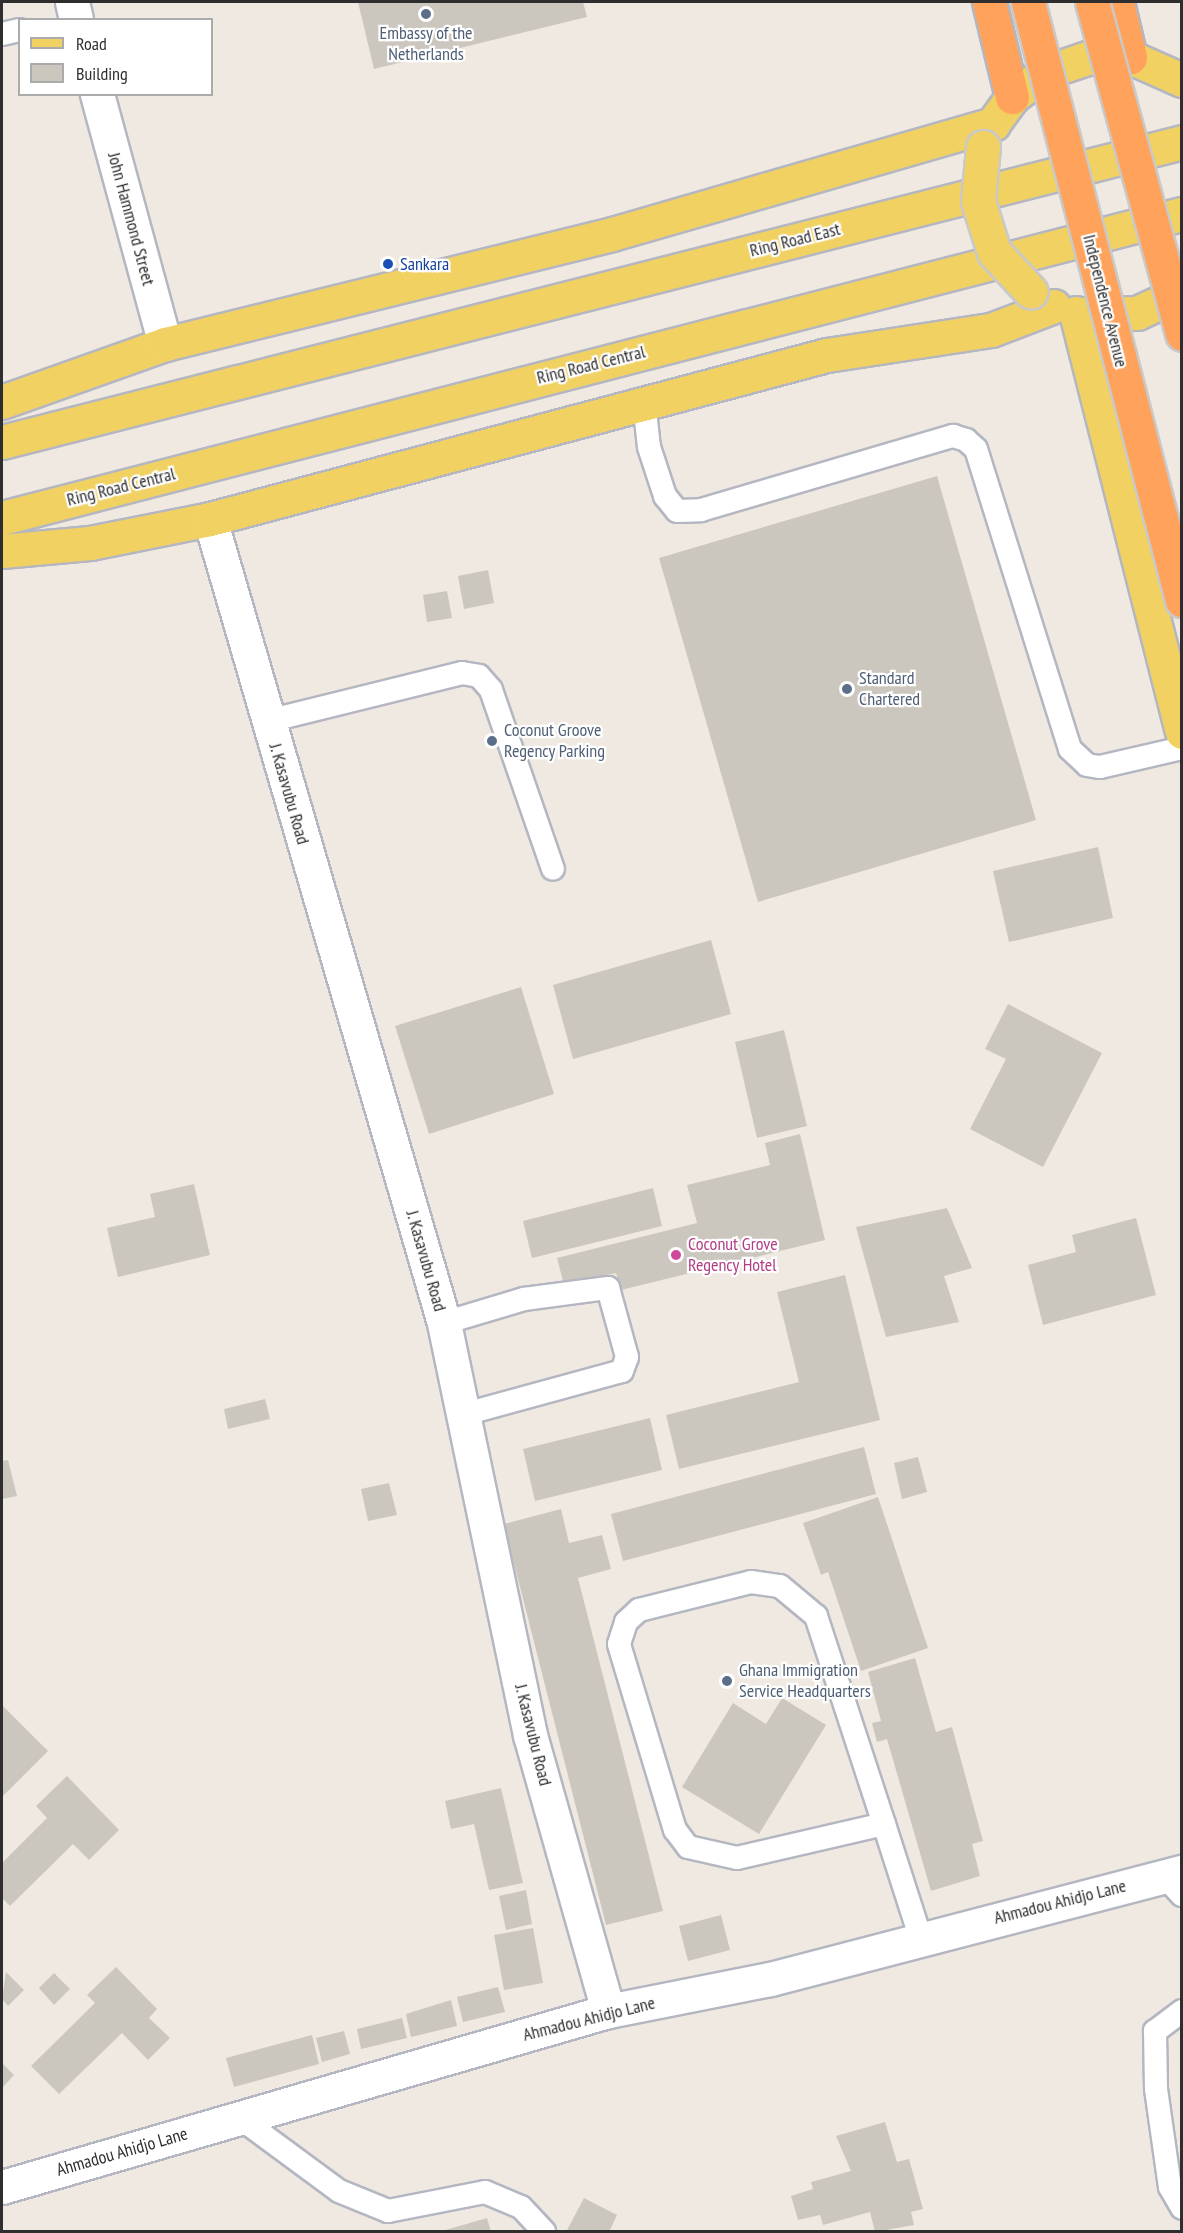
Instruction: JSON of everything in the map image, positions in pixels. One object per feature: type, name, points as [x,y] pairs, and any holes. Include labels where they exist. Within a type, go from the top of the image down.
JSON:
[{"type":"highway","points":[[989,2],[1012,98]]},
{"type":"highway","name":"Independence Avenue","points":[[1028,2],[1182,600]]},
{"type":"highway","points":[[1092,2],[1182,334]]},
{"type":"highway","points":[[1117,2],[1131,57]]},
{"type":"main road","points":[[1053,304],[994,252],[978,201],[988,135],[1012,98],[1047,72],[1087,58],[1131,57],[1178,73]]},
{"type":"main road","points":[[2,402],[165,344],[612,234],[988,135]]},
{"type":"main road","name":"Ring Road East","points":[[2,442],[1182,142]]},
{"type":"main road","name":"Ring Road Central","points":[[2,518],[1182,213]]},
{"type":"main road","points":[[2,551],[90,543],[210,519],[827,355],[992,330],[1053,304],[1137,313],[1182,292]]},
{"type":"main road","name":"Independence Avenue","points":[[1053,304],[1182,732]]},
{"type":"street","name":"John Hammond Street","points":[[98,96],[165,344]]},
{"type":"street","name":"J. Kasavubu Road","points":[[210,519],[444,1323],[465,1414],[530,1735],[608,2011]]},
{"type":"street","name":"Ahmadou Ahidjo Lane","points":[[2,2187],[608,2011],[770,1979],[920,1936],[1176,1881]]},
{"type":"lane","points":[[2,34],[18,30]]},
{"type":"lane","points":[[644,402],[649,447],[665,496],[677,511],[701,510],[953,436],[966,440],[976,449],[1070,749],[1087,765],[1100,767],[1182,748]]},
{"type":"lane","points":[[268,721],[462,673],[478,676],[492,690],[553,869]]},
{"type":"lane","points":[[444,1323],[524,1299],[608,1288],[627,1357],[622,1371],[465,1414]]},
{"type":"lane","points":[[884,1824],[737,1858],[688,1847],[675,1830],[619,1644],[626,1622],[639,1610],[751,1582],[780,1586],[801,1601],[816,1616],[884,1824],[920,1936]]},
{"type":"lane","points":[[1182,2011],[1155,2031],[1156,2090],[1170,2187],[1182,2208]]},
{"type":"lane","points":[[240,2118],[339,2191],[388,2211],[485,2192],[521,2207],[544,2232]]},
{"type":"building","points":[[358,2],[583,2],[587,17],[374,69]]},
{"type":"building","name":"Standard Chartered","points":[[937,476],[1036,820],[758,902],[659,558]]},
{"type":"building","points":[[488,570],[494,603],[464,609],[458,576]]},
{"type":"building","points":[[447,591],[452,618],[427,622],[423,595]]},
{"type":"building","points":[[1098,847],[1113,918],[1009,942],[993,871]]},
{"type":"building","points":[[711,940],[731,1014],[573,1059],[553,985]]},
{"type":"building","points":[[521,987],[554,1094],[429,1134],[395,1026]]},
{"type":"building","points":[[1008,1004],[1102,1053],[1043,1167],[970,1129],[1006,1059],[985,1049]]},
{"type":"building","points":[[784,1030],[807,1126],[757,1138],[735,1042]]},
{"type":"building","points":[[800,1134],[825,1240],[621,1290],[616,1273],[564,1285],[557,1258],[697,1223],[687,1185],[770,1165],[765,1143]]},
{"type":"building","points":[[194,1184],[210,1255],[118,1277],[107,1228],[155,1217],[150,1194]]},
{"type":"building","points":[[653,1188],[662,1226],[532,1258],[523,1221]]},
{"type":"building","points":[[947,1208],[972,1268],[944,1276],[959,1322],[886,1337],[856,1227]]},
{"type":"building","points":[[1136,1218],[1156,1295],[1043,1325],[1028,1265],[1076,1252],[1072,1235]]},
{"type":"building","points":[[845,1275],[880,1420],[679,1469],[666,1415],[799,1382],[777,1292]]},
{"type":"building","points":[[265,1399],[270,1419],[228,1429],[224,1409]]},
{"type":"building","points":[[650,1418],[662,1470],[535,1501],[523,1449]]},
{"type":"building","points":[[864,1447],[876,1494],[623,1561],[611,1514]]},
{"type":"building","points":[[918,1457],[927,1492],[902,1499],[894,1463]]},
{"type":"building","points":[[8,1460],[17,1496],[2,1499],[2,1461]]},
{"type":"building","points":[[389,1483],[397,1515],[368,1521],[361,1489]]},
{"type":"building","points":[[878,1497],[928,1648],[861,1671],[828,1572],[821,1575],[803,1523]]},
{"type":"building","points":[[561,1509],[569,1543],[602,1535],[611,1569],[578,1578],[663,1911],[606,1925],[504,1524]]},
{"type":"building","points":[[915,1658],[936,1732],[952,1727],[983,1841],[972,1844],[980,1876],[931,1891],[887,1739],[877,1742],[872,1723],[881,1721],[868,1672]]},
{"type":"building","points":[[782,1698],[826,1725],[759,1834],[682,1787],[733,1703],[766,1724]]},
{"type":"building","points":[[3,1706],[48,1751],[2,1797],[2,1708]]},
{"type":"building","points":[[67,1776],[119,1830],[89,1860],[73,1844],[10,1906],[2,1898],[2,1863],[47,1818],[36,1806]]},
{"type":"building","points":[[501,1788],[523,1883],[489,1890],[474,1824],[451,1829],[445,1801]]},
{"type":"building","points":[[526,1890],[532,1924],[506,1930],[499,1896]]},
{"type":"building","points":[[721,1915],[730,1950],[688,1961],[679,1926]]},
{"type":"building","points":[[533,1928],[543,1983],[504,1990],[494,1935]]},
{"type":"building","points":[[116,1967],[157,2009],[149,2018],[170,2038],[148,2060],[122,2033],[59,2094],[31,2066],[95,2003],[87,1995]]},
{"type":"building","points":[[6,1972],[24,1990],[8,2006],[2,1999]]},
{"type":"building","points":[[54,1973],[70,1989],[54,2005],[39,1988]]},
{"type":"building","points":[[498,1987],[505,2012],[463,2022],[457,1997]]},
{"type":"building","points":[[451,2000],[457,2026],[411,2037],[406,2014]]},
{"type":"building","points":[[402,2018],[407,2038],[361,2049],[357,2029]]},
{"type":"building","points":[[344,2031],[350,2054],[322,2062],[316,2038]]},
{"type":"building","points":[[312,2035],[319,2064],[234,2087],[226,2058]]},
{"type":"building","points":[[2,2063],[14,2075],[2,2088]]},
{"type":"building","points":[[885,2122],[897,2162],[909,2159],[923,2209],[911,2212],[914,2225],[875,2232],[870,2212],[823,2225],[820,2215],[798,2220],[791,2196],[813,2189],[811,2182],[851,2171],[836,2136]]},
{"type":"building","points":[[584,2198],[617,2215],[609,2232],[566,2232]]},
{"type":"building","points":[[487,2218],[491,2232],[442,2232],[442,2231]]},
{"type":"place","name":"Embassy of the Netherlands","points":[[426,14]]},
{"type":"place","name":"Sankara","points":[[388,264]]},
{"type":"place","name":"Standard Chartered","points":[[847,689]]},
{"type":"place","name":"Coconut Groove Regency Parking","points":[[492,741]]},
{"type":"place","name":"Coconut Grove Regency Hotel","points":[[676,1255]]},
{"type":"place","name":"Ghana Immigration Service Headquarters","points":[[727,1681]]}]
